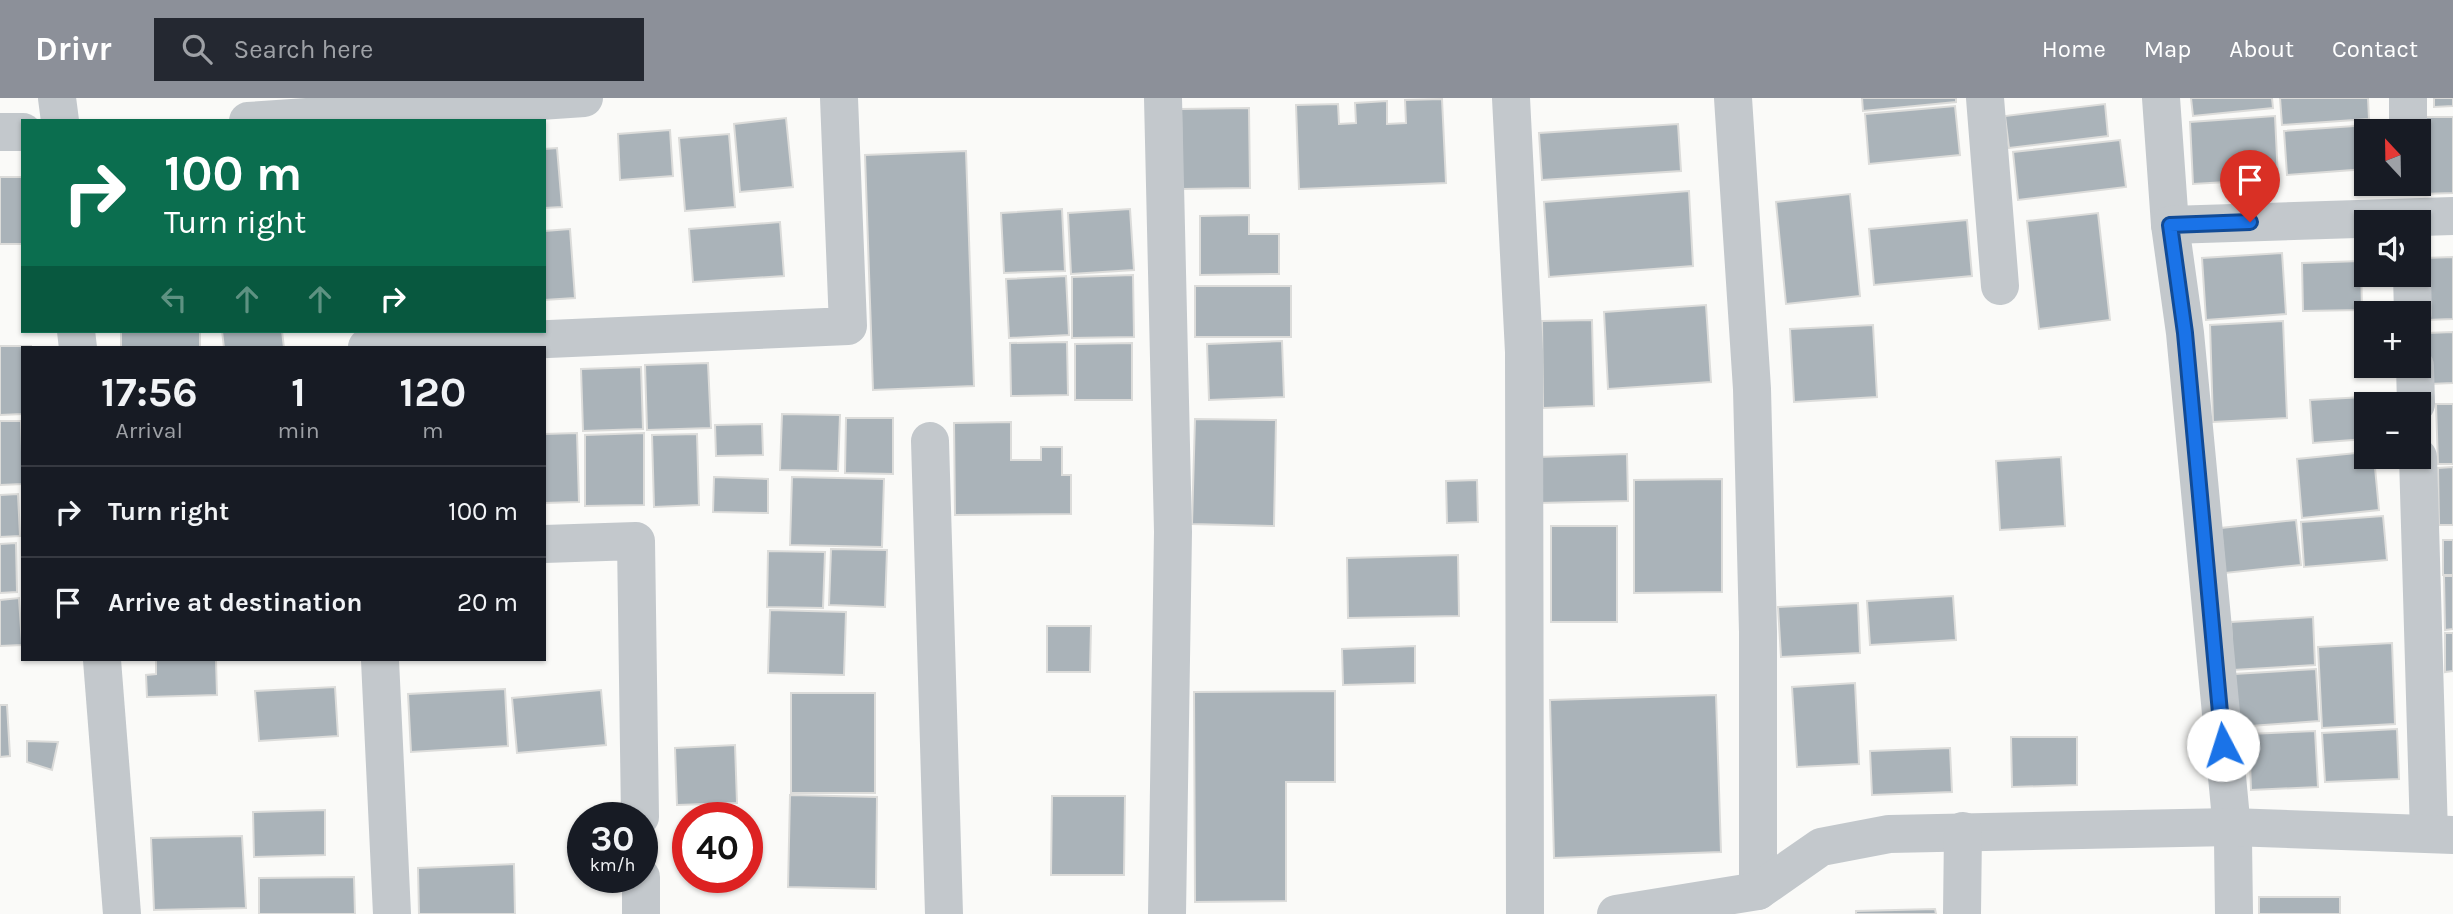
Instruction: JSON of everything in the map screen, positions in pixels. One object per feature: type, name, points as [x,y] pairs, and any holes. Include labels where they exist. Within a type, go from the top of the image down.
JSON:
[{"type":"street","points":[[57,98],[60,119]]},
{"type":"street","points":[[270,119],[357,111],[584,98]]},
{"type":"street","points":[[366,342],[848,326],[839,98]]},
{"type":"street","points":[[1163,98],[1173,532],[1167,914]]},
{"type":"street","points":[[1511,98],[1524,352],[1525,914]]},
{"type":"street","points":[[1733,98],[1752,389],[1758,632],[1758,891]]},
{"type":"street","points":[[1985,98],[2000,286]]},
{"type":"street","points":[[2161,98],[2170,225],[2185,333],[2232,834],[2234,903]]},
{"type":"street","points":[[2407,98],[2408,119]]},
{"type":"street","points":[[0,132],[21,132]]},
{"type":"street","points":[[2170,225],[2410,208],[2453,216]]},
{"type":"street","points":[[930,441],[944,914]]},
{"type":"street","points":[[1616,914],[1758,891],[1821,847],[1889,834],[1963,831],[2441,834],[2419,469]]},
{"type":"street","points":[[546,544],[636,541],[640,802]]},
{"type":"street","points":[[102,661],[122,914]]},
{"type":"street","points":[[380,661],[392,914]]},
{"type":"street","points":[[1962,914],[1963,831]]},
{"type":"street","points":[[641,893],[641,914]]},
{"type":"building","points":[[1862,98],[1956,98],[1956,102],[1863,111]]},
{"type":"building","points":[[2191,98],[2272,98],[2273,108],[2193,116]]},
{"type":"building","points":[[2280,98],[2368,98],[2369,119],[2282,125]]},
{"type":"building","points":[[2434,98],[2453,98],[2453,106],[2434,107]]},
{"type":"building","points":[[1442,99],[1446,183],[1299,189],[1296,105],[1338,104],[1339,124],[1356,123],[1355,103],[1387,101],[1387,124],[1406,123],[1405,100]]},
{"type":"building","points":[[2105,104],[2108,136],[2009,148],[2005,116]]},
{"type":"building","points":[[1955,106],[1960,155],[1869,164],[1865,114]]},
{"type":"building","points":[[1249,108],[1250,188],[1182,189],[1181,109]]},
{"type":"building","points":[[2275,116],[2278,179],[2193,184],[2190,122]]},
{"type":"building","points":[[2453,117],[2453,193],[2431,194],[2431,119],[2422,119]]},
{"type":"building","points":[[786,118],[793,187],[740,192],[734,124]]},
{"type":"building","points":[[1678,124],[1681,171],[1542,180],[1539,133]]},
{"type":"building","points":[[2354,126],[2354,170],[2287,175],[2284,131]]},
{"type":"building","points":[[670,130],[673,176],[620,180],[618,134]]},
{"type":"building","points":[[729,134],[735,207],[685,211],[679,138]]},
{"type":"building","points":[[2120,140],[2126,187],[2018,200],[2013,152]]},
{"type":"building","points":[[557,148],[562,207],[546,208],[546,149]]},
{"type":"building","points":[[966,151],[974,386],[873,390],[865,155]]},
{"type":"building","points":[[0,177],[21,177],[21,244],[0,244]]},
{"type":"building","points":[[1689,191],[1693,266],[1549,277],[1544,202]]},
{"type":"building","points":[[1850,194],[1860,296],[1786,304],[1776,202]]},
{"type":"building","points":[[1062,209],[1065,271],[1004,273],[1001,213]]},
{"type":"building","points":[[1130,209],[1134,270],[1071,274],[1068,213]]},
{"type":"building","points":[[2098,213],[2110,320],[2039,329],[2027,221]]},
{"type":"building","points":[[1249,215],[1249,234],[1279,234],[1279,274],[1200,275],[1200,216]]},
{"type":"building","points":[[1967,220],[1972,276],[1874,285],[1869,229]]},
{"type":"building","points":[[780,222],[784,276],[693,282],[689,229]]},
{"type":"building","points":[[570,229],[575,298],[546,300],[546,231]]},
{"type":"building","points":[[2282,253],[2286,314],[2206,320],[2202,258]]},
{"type":"building","points":[[2453,257],[2453,319],[2431,320],[2431,301],[2425,301],[2425,287],[2431,287],[2431,258]]},
{"type":"building","points":[[2354,261],[2354,287],[2362,287],[2362,301],[2354,301],[2354,310],[2303,311],[2302,263]]},
{"type":"building","points":[[1133,275],[1134,337],[1072,338],[1072,277]]},
{"type":"building","points":[[1066,276],[1069,335],[1009,338],[1006,279]]},
{"type":"building","points":[[1195,286],[1291,286],[1291,337],[1195,337]]},
{"type":"building","points":[[1706,305],[1711,382],[1608,389],[1604,312]]},
{"type":"building","points":[[1592,320],[1594,406],[1543,408],[1542,321]]},
{"type":"building","points":[[2283,321],[2287,418],[2213,422],[2210,325]]},
{"type":"building","points":[[1873,325],[1877,397],[1794,402],[1790,329]]},
{"type":"building","points":[[2453,332],[2453,383],[2429,384],[2431,333]]},
{"type":"building","points":[[121,333],[200,333],[200,346],[121,346]]},
{"type":"building","points":[[222,333],[282,333],[284,346],[224,346]]},
{"type":"building","points":[[1282,341],[1284,397],[1209,400],[1207,344]]},
{"type":"building","points":[[1067,342],[1068,395],[1011,396],[1010,343]]},
{"type":"building","points":[[1132,343],[1132,400],[1075,400],[1075,344]]},
{"type":"building","points":[[0,346],[21,346],[21,414],[0,415]]},
{"type":"building","points":[[708,363],[711,428],[647,430],[645,365]]},
{"type":"building","points":[[641,367],[643,429],[583,431],[581,369]]},
{"type":"building","points":[[2354,398],[2354,440],[2313,443],[2310,400]]},
{"type":"building","points":[[2436,404],[2453,404],[2453,464],[2438,464]]},
{"type":"building","points":[[782,414],[840,415],[838,471],[780,470]]},
{"type":"building","points":[[846,418],[893,418],[893,474],[845,473]]},
{"type":"building","points":[[1195,419],[1276,420],[1274,526],[1192,524]]},
{"type":"building","points":[[0,421],[21,421],[21,484],[0,485]]},
{"type":"building","points":[[1011,422],[1011,460],[1041,460],[1041,447],[1062,447],[1062,475],[1071,475],[1071,514],[955,515],[954,423]]},
{"type":"building","points":[[762,424],[763,455],[716,456],[715,425]]},
{"type":"building","points":[[577,433],[579,502],[546,503],[546,434]]},
{"type":"building","points":[[644,433],[644,505],[585,506],[585,435]]},
{"type":"building","points":[[697,434],[699,505],[654,507],[652,435]]},
{"type":"building","points":[[2354,453],[2354,469],[2375,469],[2379,510],[2302,518],[2297,459]]},
{"type":"building","points":[[1627,454],[1628,501],[1539,503],[1538,457]]},
{"type":"building","points":[[2061,457],[2065,526],[2000,530],[1996,461]]},
{"type":"building","points":[[2453,467],[2453,525],[2439,525],[2438,468]]},
{"type":"building","points":[[714,477],[768,479],[768,513],[713,512]]},
{"type":"building","points":[[792,477],[884,479],[882,547],[790,545]]},
{"type":"building","points":[[1722,479],[1722,592],[1634,593],[1634,480]]},
{"type":"building","points":[[1477,480],[1478,522],[1447,523],[1446,481]]},
{"type":"building","points":[[18,494],[20,536],[0,537],[0,495]]},
{"type":"building","points":[[2383,516],[2387,560],[2304,567],[2301,522]]},
{"type":"building","points":[[2296,520],[2301,565],[2225,573],[2221,528]]},
{"type":"building","points":[[1551,526],[1617,526],[1617,622],[1551,622]]},
{"type":"building","points":[[2443,540],[2453,540],[2453,575],[2443,575]]},
{"type":"building","points":[[16,543],[17,592],[0,593],[0,544]]},
{"type":"building","points":[[831,549],[887,550],[885,607],[829,605]]},
{"type":"building","points":[[768,551],[825,552],[823,608],[767,607]]},
{"type":"building","points":[[1458,555],[1459,616],[1348,618],[1347,558]]},
{"type":"building","points":[[2444,576],[2453,576],[2453,629],[2445,630]]},
{"type":"building","points":[[1953,596],[1956,640],[1870,645],[1867,601]]},
{"type":"building","points":[[19,598],[21,645],[0,646],[0,600]]},
{"type":"building","points":[[1858,603],[1860,653],[1781,657],[1778,607]]},
{"type":"building","points":[[770,610],[846,612],[844,675],[768,673]]},
{"type":"building","points":[[2313,617],[2315,665],[2233,670],[2231,622]]},
{"type":"building","points":[[1047,626],[1091,626],[1090,672],[1047,672]]},
{"type":"building","points":[[2445,633],[2453,633],[2453,671],[2445,672]]},
{"type":"building","points":[[2392,643],[2395,724],[2322,728],[2318,647]]},
{"type":"building","points":[[1415,646],[1415,683],[1343,685],[1342,649]]},
{"type":"building","points":[[156,661],[216,661],[217,695],[147,697],[146,675],[156,674]]},
{"type":"building","points":[[2316,669],[2319,721],[2237,727],[2234,674]]},
{"type":"building","points":[[1855,683],[1859,764],[1797,767],[1792,687]]},
{"type":"building","points":[[335,687],[338,736],[259,741],[255,691]]},
{"type":"building","points":[[505,689],[508,746],[411,752],[408,694]]},
{"type":"building","points":[[601,690],[606,745],[517,753],[512,698]]},
{"type":"building","points":[[1335,691],[1335,782],[1286,782],[1286,901],[1195,902],[1194,692]]},
{"type":"building","points":[[791,693],[875,693],[875,793],[791,793]]},
{"type":"building","points":[[1716,695],[1721,852],[1554,858],[1550,700]]},
{"type":"building","points":[[0,705],[7,705],[10,756],[0,757]]},
{"type":"building","points":[[2397,729],[2399,779],[2325,782],[2322,733]]},
{"type":"building","points":[[2315,731],[2318,787],[2251,790],[2249,734]]},
{"type":"building","points":[[2011,737],[2077,737],[2077,785],[2012,787]]},
{"type":"building","points":[[27,741],[58,742],[52,770],[27,762]]},
{"type":"building","points":[[735,745],[737,802],[677,802],[675,748]]},
{"type":"building","points":[[1950,748],[1952,792],[1872,795],[1870,751]]},
{"type":"building","points":[[790,795],[877,797],[876,889],[788,887]]},
{"type":"building","points":[[1052,796],[1125,796],[1124,875],[1051,875]]},
{"type":"building","points":[[325,810],[325,855],[254,857],[253,812]]},
{"type":"building","points":[[242,836],[246,908],[154,910],[151,838]]},
{"type":"building","points":[[514,864],[515,914],[419,914],[418,868]]},
{"type":"building","points":[[354,877],[355,914],[259,914],[259,878]]},
{"type":"building","points":[[2259,897],[2340,897],[2340,914],[2259,914]]},
{"type":"building","points":[[1935,909],[1936,914],[1856,914],[1856,911]]},
{"type":"route","points":[[2223,745],[2185,333],[2170,225],[2250,222]]}]
